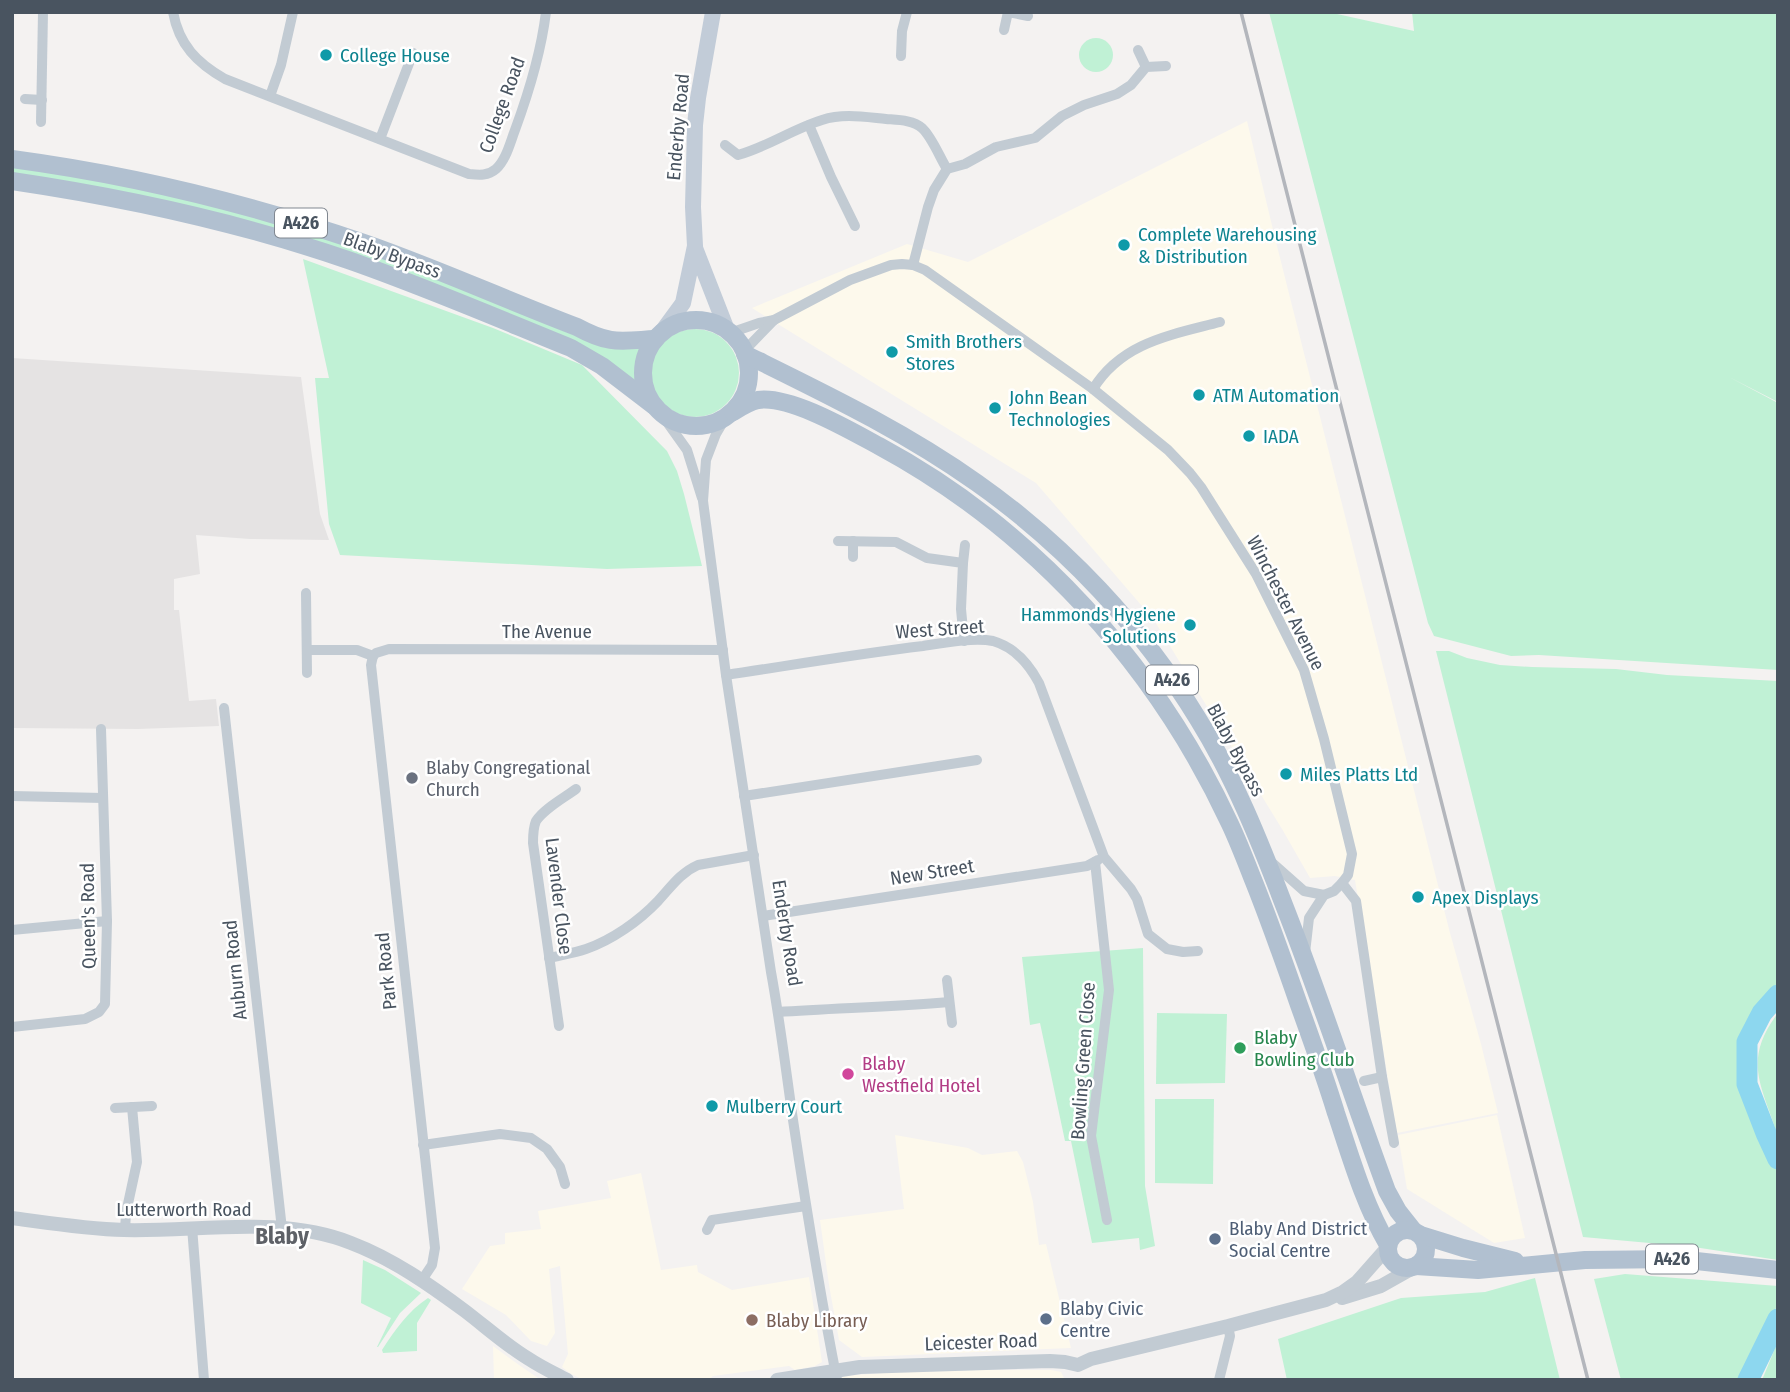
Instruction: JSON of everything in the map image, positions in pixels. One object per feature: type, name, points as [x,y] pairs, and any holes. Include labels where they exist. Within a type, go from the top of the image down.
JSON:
[{"type":"main road","name":"Enderby Road","points":[[695,246],[695,125],[713,12]]},
{"type":"main road","name":"Blaby Bypass","points":[[12,159],[145,182],[250,208],[366,244],[603,339],[618,341],[658,336]]},
{"type":"main road","name":"Blaby Bypass","points":[[12,181],[147,204],[240,227],[349,260],[570,348],[602,366],[658,410]]},
{"type":"main road","points":[[695,246],[729,331],[744,352],[749,369],[743,399],[729,414],[711,424],[696,427],[679,424],[658,410],[646,393],[642,376],[645,356],[683,303],[695,246]]},
{"type":"main road","points":[[658,336],[677,323],[695,320],[713,323],[729,331]]},
{"type":"main road","name":"Blaby Bypass","points":[[744,352],[920,444],[979,484],[1077,567],[1147,644],[1219,755],[1266,858],[1305,958],[1387,1191],[1398,1211],[1417,1232]]},
{"type":"main road","name":"Blaby Bypass","points":[[729,414],[756,400],[780,401],[827,419],[912,464],[964,499],[1017,541],[1068,589],[1152,687],[1203,771],[1231,825],[1276,938],[1352,1162],[1378,1228],[1388,1246]]},
{"type":"main road","points":[[1400,1230],[1417,1232],[1427,1246],[1427,1252],[1425,1258],[1414,1267],[1406,1268],[1395,1264],[1388,1246],[1400,1230]]},
{"type":"main road","name":"A426","points":[[1417,1232],[1485,1254],[1532,1264]]},
{"type":"main road","name":"A426","points":[[1414,1267],[1465,1270],[1584,1259],[1678,1259],[1776,1269]]},
{"type":"street","points":[[41,122],[43,12]]},
{"type":"street","name":"College Road","points":[[173,12],[184,44],[197,60],[225,79],[481,176],[498,167],[509,146],[526,100],[540,48],[546,12]]},
{"type":"street","points":[[270,96],[281,65],[293,12]]},
{"type":"street","points":[[901,56],[902,31],[908,12]]},
{"type":"street","points":[[1004,30],[1008,12],[1028,16]]},
{"type":"street","points":[[1138,50],[1146,67]]},
{"type":"street","points":[[380,139],[413,53]]},
{"type":"street","points":[[729,331],[774,320],[850,280],[891,265],[913,265],[934,190],[947,169],[965,164],[996,147],[1035,138],[1062,116],[1084,105],[1118,94],[1131,86],[1146,67],[1166,66]]},
{"type":"street","points":[[25,99],[42,100]]},
{"type":"street","points":[[738,155],[758,149],[822,120],[848,115],[915,124],[924,130],[947,169]]},
{"type":"street","points":[[809,125],[855,226]]},
{"type":"street","points":[[725,145],[738,155]]},
{"type":"street","points":[[735,169],[738,155]]},
{"type":"street","name":"Winchester Avenue","points":[[913,265],[925,270],[1093,389],[1168,450],[1201,487],[1256,574],[1304,670],[1351,851],[1352,862],[1342,883]]},
{"type":"street","points":[[744,352],[774,320]]},
{"type":"street","points":[[1093,389],[1113,364],[1135,348],[1155,339],[1220,322]]},
{"type":"street","name":"Enderby Road","points":[[658,410],[687,450],[703,500],[726,675],[806,1206],[836,1375]]},
{"type":"street","name":"Enderby Road","points":[[703,500],[706,460],[714,437],[729,414]]},
{"type":"street","points":[[838,541],[897,541],[927,558],[963,563]]},
{"type":"street","points":[[853,541],[853,557]]},
{"type":"street","points":[[964,641],[961,609],[965,545]]},
{"type":"street","points":[[306,593],[307,673]]},
{"type":"street","name":"West Street","points":[[726,675],[964,641],[992,641],[1010,649],[1027,663],[1033,673],[1099,859]]},
{"type":"street","name":"The Avenue","points":[[373,656],[389,649],[723,650]]},
{"type":"street","points":[[307,650],[357,650],[373,656]]},
{"type":"street","name":"Park Road","points":[[373,656],[371,665],[435,1248],[432,1265],[422,1280]]},
{"type":"street","name":"Auburn Road","points":[[224,708],[282,1229]]},
{"type":"street","name":"Queen's Road","points":[[12,1027],[85,1018],[99,1012],[105,1004],[107,922],[101,729]]},
{"type":"street","points":[[744,796],[977,760]]},
{"type":"street","name":"Lavender Close","points":[[559,1026],[533,832],[537,821],[547,811],[576,789]]},
{"type":"street","points":[[12,796],[103,798]]},
{"type":"street","points":[[549,958],[586,949],[622,930],[657,901],[690,868],[754,855]]},
{"type":"street","points":[[1266,858],[1304,891],[1324,895],[1334,891],[1342,883],[1356,901],[1394,1143]]},
{"type":"street","points":[[1099,859],[1137,899],[1148,934],[1167,949],[1183,953],[1198,951]]},
{"type":"street","name":"New Street","points":[[763,916],[1087,866],[1099,859]]},
{"type":"street","name":"Bowling Green Close","points":[[1099,859],[1109,990],[1091,1136],[1107,1220]]},
{"type":"street","points":[[1305,958],[1308,918],[1324,895]]},
{"type":"street","points":[[12,930],[107,922]]},
{"type":"street","points":[[947,980],[952,1023]]},
{"type":"street","points":[[778,1012],[949,1002]]},
{"type":"street","points":[[1364,1081],[1382,1077]]},
{"type":"street","points":[[115,1108],[152,1105]]},
{"type":"street","points":[[125,1230],[137,1162],[132,1107]]},
{"type":"street","points":[[423,1145],[500,1134],[531,1138],[547,1149],[560,1167],[565,1184]]},
{"type":"street","points":[[707,1230],[712,1220],[806,1206]]},
{"type":"street","name":"Lutterworth Road","points":[[12,1218],[125,1230],[192,1227],[282,1229],[321,1233],[377,1253],[422,1280],[529,1359],[567,1380]]},
{"type":"street","points":[[192,1227],[204,1380]]},
{"type":"street","name":"Leicester Road","points":[[1326,1300],[1357,1282],[1388,1246]]},
{"type":"street","name":"Leicester Road","points":[[777,1380],[836,1375],[860,1367],[1065,1362],[1078,1365],[1091,1359],[1345,1297],[1395,1279],[1414,1267]]},
{"type":"street","points":[[1219,1380],[1230,1336],[1228,1326]]},
{"type":"street","points":[[1074,1380],[1078,1365]]},
{"type":"shaded area","points":[[1247,121],[1450,933],[1498,1113],[1397,1133],[1355,880],[1335,876],[1310,878],[1154,620],[1036,483],[752,308],[907,244],[968,262]]},
{"type":"shaded area","points":[[12,358],[301,377],[320,514],[329,540],[196,535],[200,574],[174,579],[174,610],[179,610],[189,701],[216,699],[219,726],[138,729],[12,728]]},
{"type":"shaded area","points":[[1497,1115],[1525,1238],[1494,1243],[1407,1189],[1398,1135]]},
{"type":"shaded area","points":[[895,1135],[968,1148],[982,1155],[1017,1151],[1023,1162],[1033,1202],[1039,1245],[1046,1244],[1071,1348],[862,1357],[839,1340],[820,1220],[904,1209]]},
{"type":"shaded area","points":[[641,1173],[661,1270],[697,1265],[698,1272],[732,1290],[809,1277],[822,1362],[795,1370],[789,1366],[713,1376],[708,1380],[584,1380],[562,1367],[568,1354],[560,1266],[549,1269],[555,1333],[547,1346],[531,1341],[506,1315],[462,1289],[490,1246],[505,1244],[505,1233],[541,1229],[538,1211],[611,1198],[607,1181]]},
{"type":"shaded area","points":[[493,1346],[519,1365],[541,1380],[494,1380]]},
{"type":"shaded area","points":[[1051,1370],[1061,1372],[1065,1380],[841,1380],[843,1376],[897,1372]]},
{"type":"green space","points":[[1269,12],[1328,12],[1414,31],[1412,12],[1778,12],[1778,402],[1729,377],[1778,403],[1778,670],[1539,655],[1511,656],[1434,636],[1428,623]]},
{"type":"green space","points":[[1096,38],[1108,43],[1113,55],[1108,67],[1096,72],[1084,67],[1079,55],[1084,43]]},
{"type":"green space","points":[[12,166],[127,186],[202,203],[351,246],[603,347],[642,347],[636,366],[638,381],[634,383],[413,277],[12,174]]},
{"type":"green space","points":[[303,259],[493,328],[582,365],[667,451],[684,494],[702,566],[607,569],[340,555],[329,524],[315,378],[329,378]]},
{"type":"green space","points":[[686,329],[704,329],[720,336],[732,348],[739,364],[739,382],[732,398],[720,410],[704,417],[686,417],[670,410],[658,398],[651,382],[651,364],[658,348],[670,336]]},
{"type":"green space","points":[[1436,651],[1449,651],[1500,665],[1616,669],[1667,675],[1778,681],[1778,988],[1752,1022],[1743,1048],[1742,1084],[1754,1117],[1778,1166],[1778,1260],[1694,1247],[1583,1237]]},
{"type":"green space","points":[[1143,948],[1145,1186],[1155,1246],[1140,1250],[1139,1238],[1092,1243],[1071,1141],[1065,1141],[1040,1023],[1030,1025],[1022,957]]},
{"type":"green space","points":[[1157,1013],[1227,1014],[1225,1083],[1156,1084]]},
{"type":"green space","points":[[1778,1013],[1778,1137],[1758,1075],[1758,1061],[1760,1046]]},
{"type":"green space","points":[[1155,1099],[1214,1099],[1213,1184],[1155,1183]]},
{"type":"green space","points":[[363,1260],[385,1270],[421,1293],[400,1313],[378,1347],[391,1318],[361,1303]]},
{"type":"green space","points":[[1625,1274],[1778,1286],[1778,1305],[1768,1320],[1743,1380],[1621,1380],[1594,1279]]},
{"type":"green space","points":[[1535,1278],[1560,1380],[1287,1380],[1278,1339],[1401,1298],[1485,1292]]},
{"type":"green space","points":[[428,1298],[431,1300],[417,1323],[417,1351],[383,1353],[382,1350],[402,1321]]},
{"type":"green space","points":[[1778,1342],[1778,1380],[1762,1380],[1776,1346]]},
{"type":"waterway","points":[[1778,995],[1762,1013],[1747,1042],[1747,1084],[1778,1159]]},
{"type":"waterway","points":[[1748,1380],[1778,1319]]},
{"type":"railway","points":[[1241,12],[1588,1380]]},
{"type":"place","name":"College House","points":[[326,55]]},
{"type":"place","name":"Complete Warehousing & Distribution","points":[[1124,245]]},
{"type":"place","name":"Smith Brothers Stores","points":[[892,352]]},
{"type":"place","name":"ATM Automation","points":[[1199,395]]},
{"type":"place","name":"John Bean Technologies","points":[[995,408]]},
{"type":"place","name":"IADA","points":[[1249,436]]},
{"type":"place","name":"Hammonds Hygiene Solutions","points":[[1190,625]]},
{"type":"place","name":"Miles Platts Ltd","points":[[1286,774]]},
{"type":"place","name":"Blaby Congregational Church","points":[[412,778]]},
{"type":"place","name":"Apex Displays","points":[[1418,897]]},
{"type":"place","name":"Blaby Bowling Club","points":[[1240,1048]]},
{"type":"place","name":"Blaby Westfield Hotel","points":[[848,1074]]},
{"type":"place","name":"Mulberry Court","points":[[712,1106]]},
{"type":"place","name":"Blaby And District Social Centre","points":[[1215,1239]]},
{"type":"place","name":"Blaby Civic Centre","points":[[1046,1319]]},
{"type":"place","name":"Blaby Library","points":[[752,1320]]},
{"type":"district","name":"Blaby","points":[[282,1236]]}]
